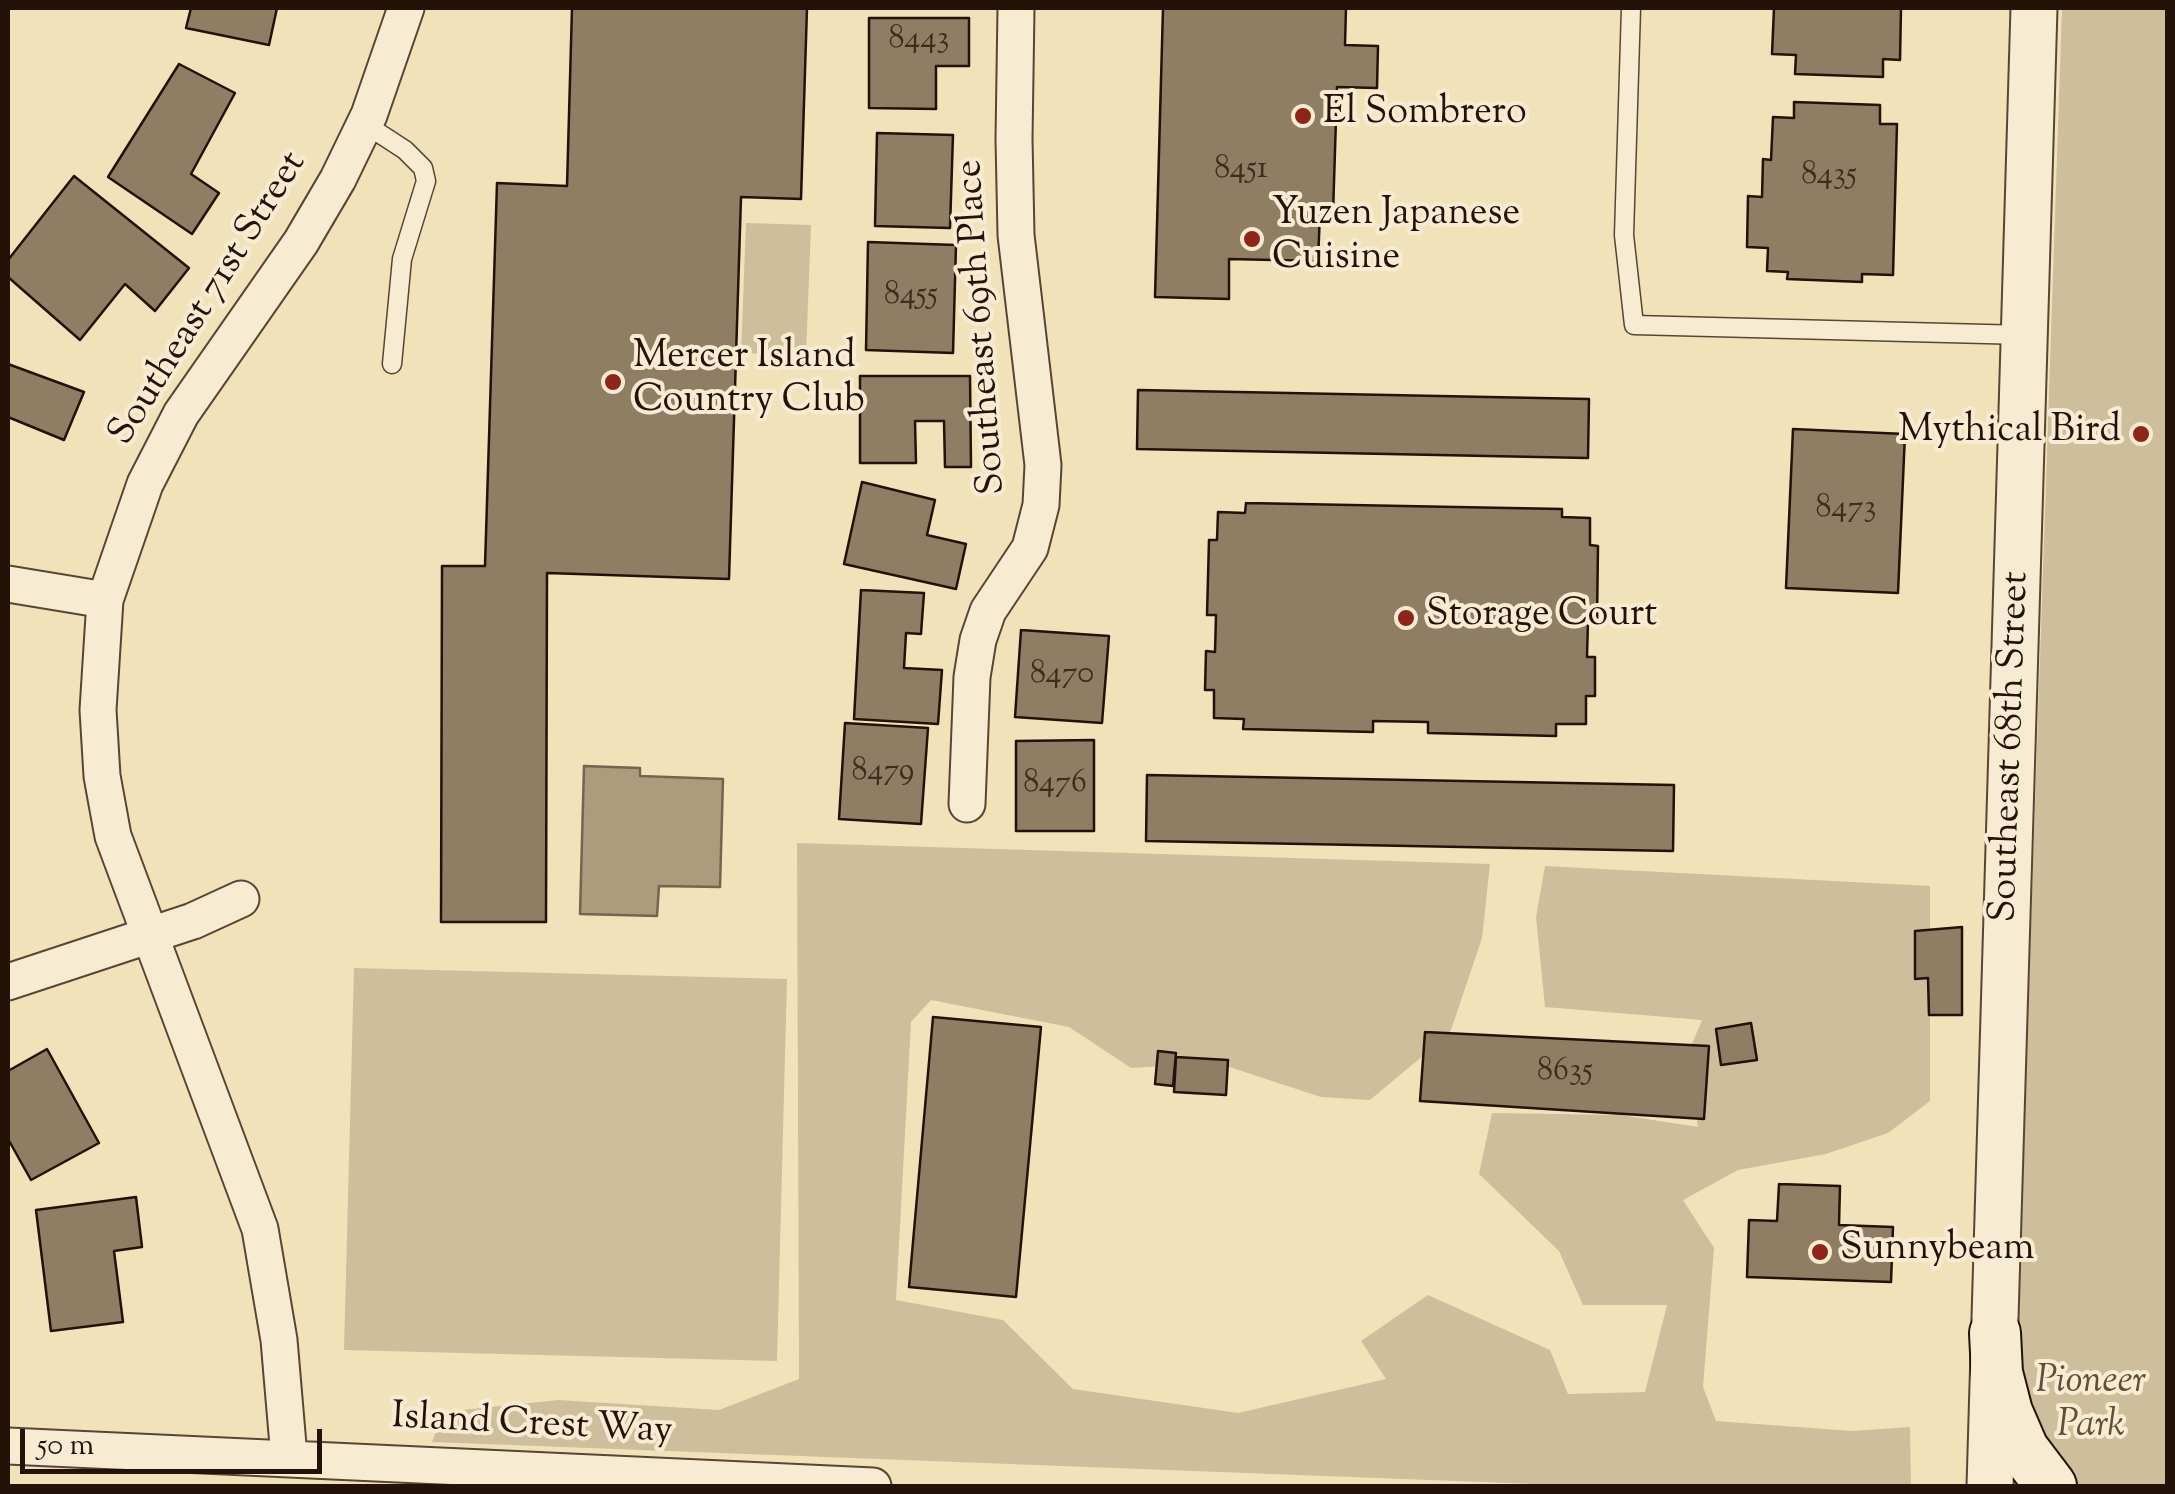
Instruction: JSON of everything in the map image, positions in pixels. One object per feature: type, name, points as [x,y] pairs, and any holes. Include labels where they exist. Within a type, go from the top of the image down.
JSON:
[{"type":"main road","points":[[1995,1334],[1997,1373],[2007,1412],[2023,1449],[2051,1486]]},
{"type":"street","name":"Southeast 71st Street","points":[[290,1457],[279,1340],[260,1230],[114,836],[102,776],[98,710],[106,600],[144,484],[181,414],[302,242],[365,124],[406,8]]},
{"type":"street","name":"Southeast 69th Place","points":[[967,804],[972,677],[978,640],[988,611],[1030,548],[1040,505],[1043,464],[1016,235],[1016,8]]},
{"type":"street","name":"Southeast 68th Street","points":[[1990,1486],[2034,8]]},
{"type":"street","points":[[8,584],[106,600]]},
{"type":"street","points":[[8,982],[194,921],[242,900]]},
{"type":"street","name":"Island Crest Way","points":[[8,1446],[873,1486]]},
{"type":"lane","points":[[1631,8],[1624,235],[1634,325],[2026,335]]},
{"type":"lane","points":[[365,124],[424,168],[426,181],[402,258],[392,364]]},
{"type":"green space","name":"Pioneer Park","points":[[2062,8],[2167,8],[2167,1486],[2012,1486]]},
{"type":"green space","points":[[746,223],[811,225],[806,355],[741,353]]},
{"type":"green space","points":[[797,843],[1490,864],[1482,938],[1450,1033],[1370,1100],[1321,1097],[1217,1063],[1131,1068],[1069,1027],[931,1000],[911,1022],[896,1300],[1003,1320],[1073,1389],[1238,1413],[1386,1379],[1361,1341],[1428,1295],[1550,1350],[1568,1394],[1645,1392],[1667,1305],[1583,1305],[1559,1251],[1479,1174],[1492,1113],[1621,1115],[1698,1127],[1686,1058],[1702,1020],[1545,1007],[1536,917],[1545,866],[1930,886],[1930,1101],[1888,1133],[1826,1154],[1738,1170],[1683,1200],[1714,1248],[1703,1387],[1716,1421],[1852,1431],[1910,1427],[1911,1486],[1587,1486],[432,1442],[444,1412],[558,1400],[719,1410],[799,1379]]},
{"type":"green space","points":[[354,968],[787,979],[777,1361],[344,1350]]},
{"type":"shaded area","points":[[584,766],[640,768],[640,776],[723,779],[720,887],[659,886],[657,916],[580,914]]},
{"type":"building","points":[[191,8],[277,8],[269,45],[186,28]]},
{"type":"building","name":"Mercer Island Country Club","points":[[572,8],[807,8],[801,199],[741,197],[729,579],[547,573],[546,922],[441,922],[442,566],[485,566],[497,183],[567,186]]},
{"type":"building","points":[[1163,8],[1346,8],[1345,45],[1378,46],[1377,88],[1337,87],[1333,214],[1320,213],[1318,261],[1229,259],[1229,299],[1155,297]]},
{"type":"building","points":[[1774,8],[1901,8],[1900,60],[1883,59],[1883,77],[1795,74],[1796,55],[1772,54]]},
{"type":"building","points":[[869,18],[969,18],[969,66],[936,66],[936,109],[869,108]]},
{"type":"building","points":[[179,64],[235,93],[191,174],[219,193],[192,234],[108,177]]},
{"type":"building","points":[[1794,102],[1880,105],[1880,124],[1897,124],[1893,275],[1862,274],[1862,282],[1787,279],[1788,272],[1767,271],[1768,248],[1747,247],[1748,196],[1762,197],[1763,159],[1771,160],[1773,117],[1794,118]]},
{"type":"building","points":[[877,133],[953,135],[950,228],[875,226]]},
{"type":"building","points":[[74,176],[189,268],[155,311],[125,284],[80,340],[8,277],[8,260]]},
{"type":"building","points":[[868,242],[956,245],[953,353],[866,350]]},
{"type":"building","points":[[8,364],[84,392],[64,440],[8,417]]},
{"type":"building","points":[[860,376],[970,376],[971,467],[945,467],[944,421],[915,421],[916,463],[860,463]]},
{"type":"building","points":[[1138,390],[1589,399],[1588,458],[1137,449]]},
{"type":"building","points":[[1793,429],[1905,434],[1898,593],[1786,588]]},
{"type":"building","points":[[862,482],[935,500],[927,535],[966,544],[956,589],[844,564]]},
{"type":"building","name":"Storage Court","points":[[1246,503],[1562,509],[1562,517],[1590,518],[1590,545],[1598,546],[1597,621],[1588,621],[1587,657],[1595,657],[1595,696],[1586,696],[1586,724],[1556,724],[1556,736],[1428,733],[1428,722],[1373,721],[1373,732],[1243,729],[1244,719],[1214,718],[1214,690],[1205,690],[1206,651],[1215,652],[1216,615],[1207,615],[1209,540],[1217,540],[1218,512],[1245,513]]},
{"type":"building","points":[[861,590],[924,593],[921,634],[906,633],[904,668],[942,670],[938,724],[854,719]]},
{"type":"building","points":[[1021,630],[1109,636],[1102,723],[1015,717]]},
{"type":"building","points":[[845,723],[928,728],[921,824],[839,819]]},
{"type":"building","points":[[1094,740],[1094,831],[1016,831],[1016,741]]},
{"type":"building","points":[[1147,775],[1674,785],[1673,851],[1146,841]]},
{"type":"building","points":[[1962,927],[1962,1015],[1929,1015],[1928,978],[1915,979],[1915,931]]},
{"type":"building","points":[[933,1017],[1041,1027],[1016,1297],[909,1287]]},
{"type":"building","points":[[1751,1023],[1757,1060],[1721,1065],[1716,1029]]},
{"type":"building","points":[[1425,1032],[1709,1046],[1704,1119],[1420,1101]]},
{"type":"building","points":[[47,1049],[99,1143],[31,1180],[8,1139],[8,1071]]},
{"type":"building","points":[[1158,1051],[1176,1053],[1173,1086],[1155,1084]]},
{"type":"building","points":[[1176,1057],[1228,1060],[1226,1095],[1174,1092]]},
{"type":"building","name":"Sunnybeam","points":[[1779,1184],[1840,1186],[1839,1225],[1893,1227],[1891,1282],[1747,1277],[1749,1220],[1777,1221]]},
{"type":"building","points":[[136,1197],[142,1247],[114,1251],[123,1322],[51,1331],[36,1210]]},
{"type":"place","name":"El Sombrero","points":[[1303,116]]},
{"type":"place","name":"Yuzen Japanese Cuisine","points":[[1252,239]]},
{"type":"place","name":"Mercer Island Country Club","points":[[613,382]]},
{"type":"place","name":"Mythical Bird","points":[[2141,434]]},
{"type":"place","name":"Storage Court","points":[[1406,618]]},
{"type":"place","name":"Sunnybeam","points":[[1820,1252]]}]
